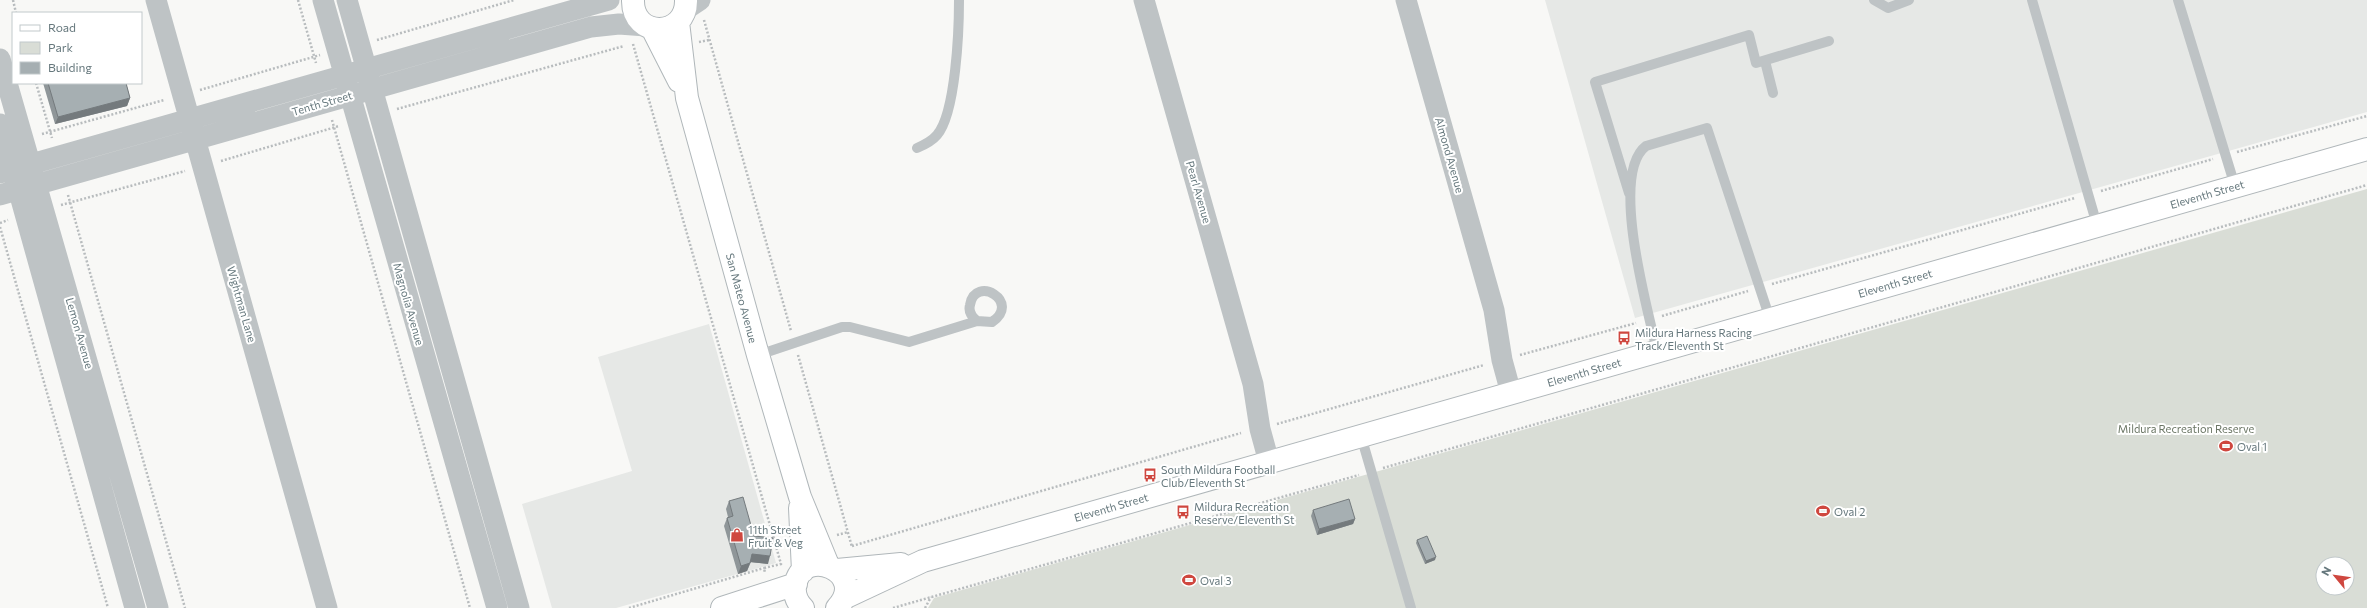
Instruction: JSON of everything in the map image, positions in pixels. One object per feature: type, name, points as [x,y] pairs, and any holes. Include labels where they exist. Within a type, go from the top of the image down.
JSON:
[{"type":"main road","name":"San Mateo Avenue","points":[[633,0],[635,14],[649,27],[687,98],[758,355],[800,496],[832,568],[845,583],[841,604]]},
{"type":"main road","name":"San Mateo Avenue","points":[[687,8],[687,98]]},
{"type":"main road","points":[[649,27],[666,28],[687,8]]},
{"type":"main road","name":"Eleventh Street","points":[[799,578],[815,565],[832,568],[923,561],[2365,148]]},
{"type":"main road","name":"San Mateo Avenue","points":[[800,496],[799,578],[797,599],[803,608]]},
{"type":"main road","name":"Eleventh Street","points":[[841,604],[923,561]]},
{"type":"main road","points":[[722,608],[799,578]]},
{"type":"street","name":"Wightman Lane","points":[[156,0],[327,608]]},
{"type":"street","name":"Magnolia Avenue","points":[[323,0],[497,608]]},
{"type":"street","points":[[347,0],[410,217],[519,608]]},
{"type":"street","name":"Tenth Street","points":[[15,168],[57,156],[192,129],[347,86],[610,0]]},
{"type":"street","name":"Pearl Avenue","points":[[1144,0],[1275,460]]},
{"type":"street","name":"Almond Avenue","points":[[1406,0],[1517,391]]},
{"type":"street","name":"Tenth Street","points":[[370,79],[586,28],[619,24],[649,27]]},
{"type":"street","name":"Lemon Avenue","points":[[0,58],[15,168],[9,192],[24,215],[135,608]]},
{"type":"street","name":"Lemon Avenue","points":[[0,124],[15,168],[38,184],[44,210],[158,608]]},
{"type":"street","name":"Tenth Street","points":[[9,192],[63,177],[192,129]]},
{"type":"street","points":[[373,173],[395,167]]},
{"type":"street","points":[[387,224],[410,217]]},
{"type":"street","points":[[402,278],[425,271]]},
{"type":"street","points":[[416,329],[439,323]]},
{"type":"street","points":[[439,407],[461,401]]},
{"type":"street","points":[[461,482],[482,476]]},
{"type":"street","points":[[483,560],[504,555]]},
{"type":"lane","points":[[917,148],[937,135],[945,119],[957,52],[959,0]]},
{"type":"lane","points":[[1874,0],[1888,8],[1910,0]]},
{"type":"lane","points":[[2032,0],[2097,225]]},
{"type":"lane","points":[[2178,0],[2235,186]]},
{"type":"lane","points":[[1631,200],[1595,82],[1749,35],[1756,63],[1829,41]]},
{"type":"lane","points":[[1765,61],[1773,93]]},
{"type":"lane","points":[[1657,351],[1633,241],[1630,217],[1634,163],[1638,152],[1646,146],[1707,128],[1770,319]]},
{"type":"lane","points":[[758,355],[842,327],[850,327],[909,342],[917,341],[977,321]]},
{"type":"lane","points":[[1362,436],[1411,608]]},
{"type":"path","points":[[13,0],[16,12]]},
{"type":"path","points":[[298,0],[470,608]]},
{"type":"path","points":[[360,44],[514,0]]},
{"type":"path","points":[[704,22],[852,546],[1508,358],[2367,116]]},
{"type":"path","points":[[619,24],[624,46]]},
{"type":"path","points":[[380,114],[632,43],[781,564]]},
{"type":"path","points":[[314,56],[337,51]]},
{"type":"path","points":[[36,84],[57,156]]},
{"type":"path","points":[[44,210],[203,166],[358,120]]},
{"type":"path","points":[[63,177],[185,608]]},
{"type":"path","points":[[893,608],[2367,185]]},
{"type":"path","points":[[0,223],[24,215]]},
{"type":"path","points":[[0,228],[108,608]]},
{"type":"path","points":[[629,608],[764,568]]},
{"type":"path","points":[[925,608],[931,596]]},
{"type":"shaded area","points":[[1545,0],[2367,0],[2367,112],[1635,318]]},
{"type":"shaded area","points":[[709,324],[776,563],[616,608],[552,608],[522,504],[632,471],[598,357]]},
{"type":"green space","name":"Mildura Recreation Reserve","points":[[2367,189],[2367,608],[928,608],[934,598]]},
{"type":"building","points":[[48,84],[126,84],[130,98],[58,117]]},
{"type":"building","name":"11th Street Fruit & Veg","points":[[743,497],[754,536],[773,538],[770,556],[752,554],[750,563],[741,566],[727,518],[733,516],[729,501]]},
{"type":"building","points":[[1349,499],[1355,519],[1319,529],[1313,510]]},
{"type":"building","points":[[1427,536],[1436,557],[1426,561],[1417,540]]},
{"type":"place","name":"Mildura Harness Racing Track/Eleventh St","points":[[1624,338]]},
{"type":"place","name":"Oval 1","points":[[2226,446]]},
{"type":"place","name":"South Mildura Football Club/Eleventh St","points":[[1150,475]]},
{"type":"place","name":"Oval 2","points":[[1823,511]]},
{"type":"place","name":"Mildura Recreation Reserve/Eleventh St","points":[[1183,512]]},
{"type":"place","name":"11th Street Fruit & Veg","points":[[737,535]]},
{"type":"place","name":"Oval 3","points":[[1189,580]]}]
